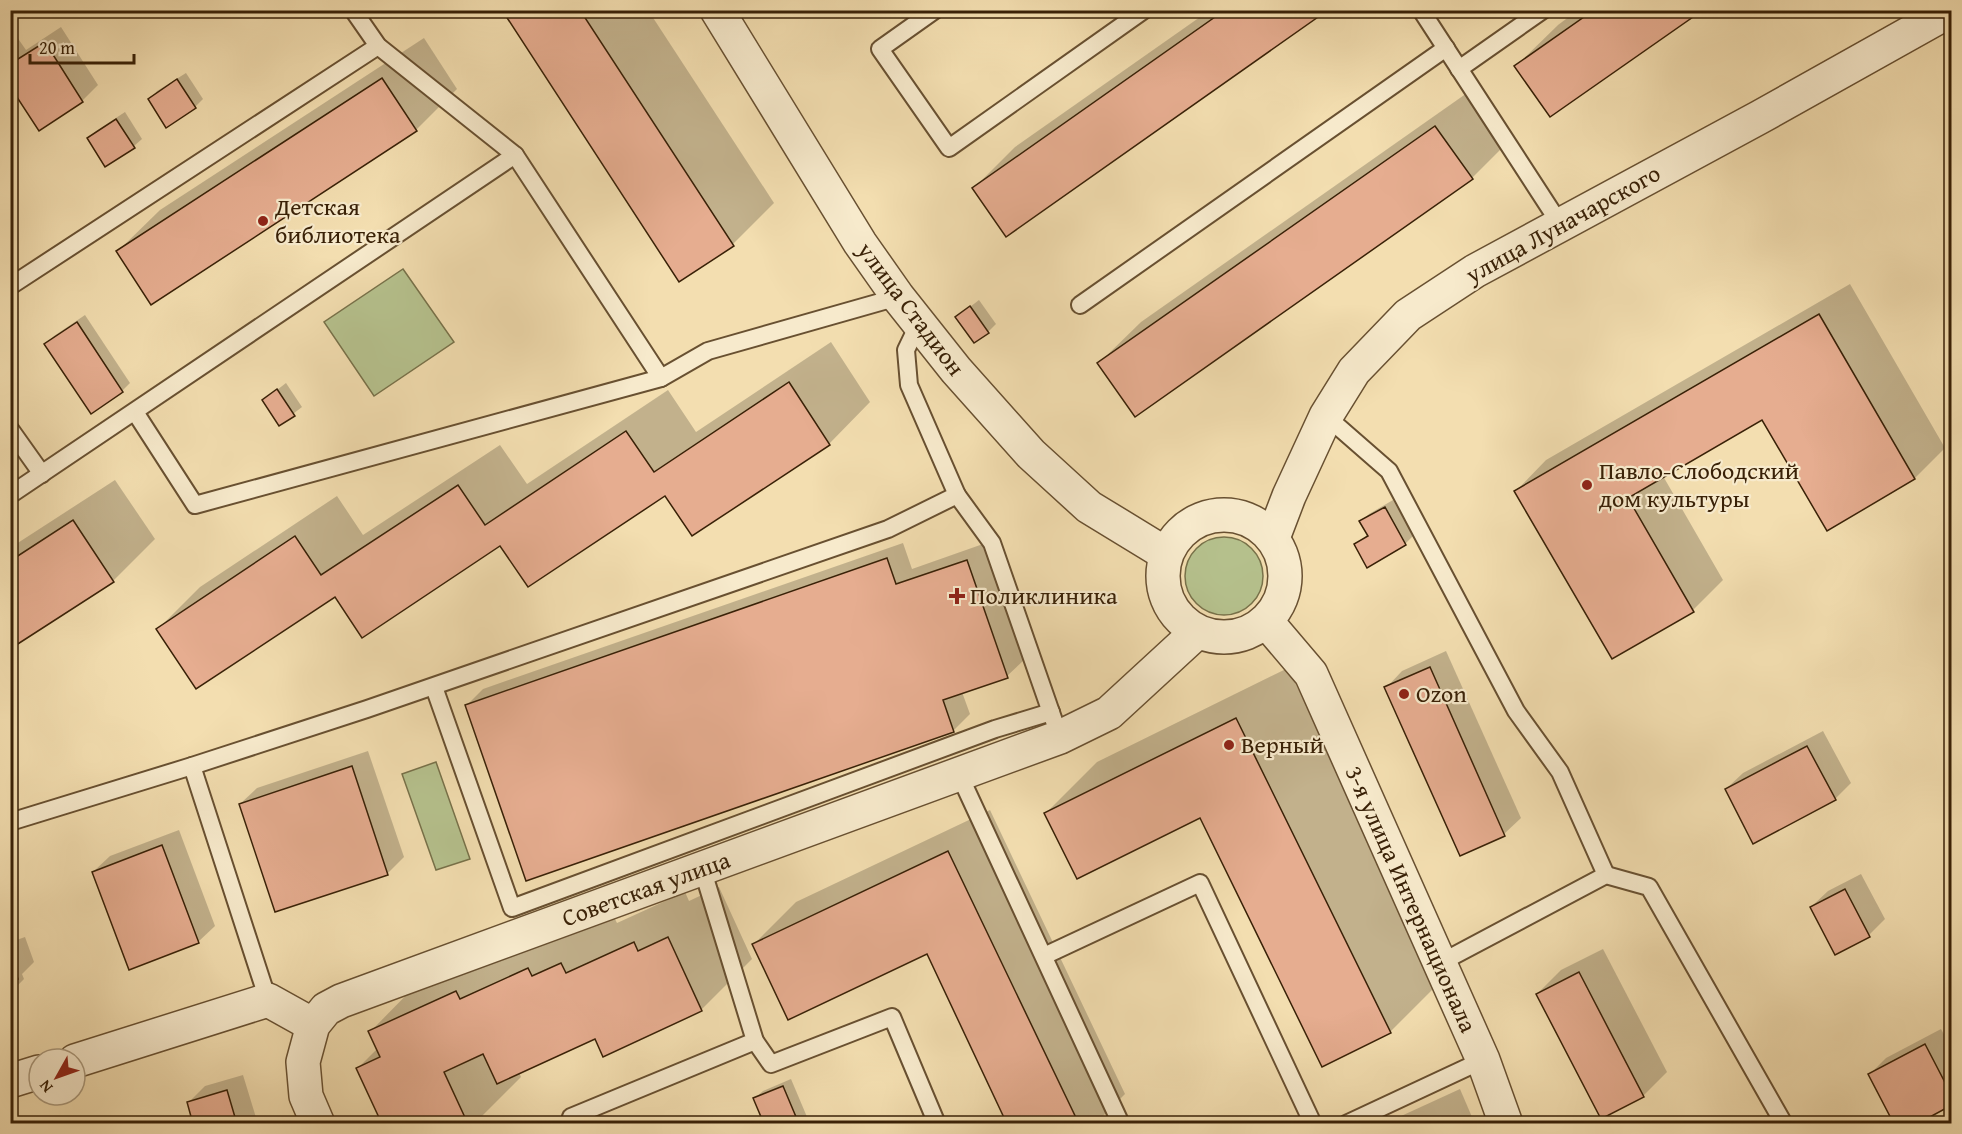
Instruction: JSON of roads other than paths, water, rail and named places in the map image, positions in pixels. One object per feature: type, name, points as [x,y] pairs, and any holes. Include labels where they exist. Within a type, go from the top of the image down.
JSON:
[{"type":"street","name":"улица Стадион","points":[[717,10],[860,243],[898,297],[956,370],[1031,454],[1089,507],[1166,554]]},
{"type":"street","name":"улица Луначарского","points":[[1273,538],[1289,496],[1326,416],[1354,371],[1408,315],[1475,271],[1753,121],[1951,10]]},
{"type":"street","points":[[1214,515],[1236,516],[1256,524],[1273,538],[1283,558],[1286,581],[1280,603],[1266,621],[1251,632],[1233,637],[1214,637],[1197,632],[1179,618],[1166,599],[1162,577],[1166,554],[1177,536],[1185,529],[1194,522],[1214,515]]},
{"type":"street","name":"3-я улица Интернационала","points":[[1266,621],[1311,674],[1483,1060],[1506,1124]]},
{"type":"street","name":"Советская улица","points":[[313,1024],[326,1010],[341,1001],[959,774],[1055,724],[1109,712],[1197,632]]},
{"type":"street","points":[[87,1056],[268,1000],[313,1024],[303,1062],[306,1096],[318,1124]]},
{"type":"street","points":[[10,1081],[27,1076]]},
{"type":"lane","points":[[353,10],[378,46],[515,155],[660,378]]},
{"type":"lane","points":[[934,10],[880,49],[949,148],[1144,10]]},
{"type":"lane","points":[[1421,10],[1560,224]]},
{"type":"lane","points":[[1459,69],[1543,10]]},
{"type":"lane","points":[[12,285],[378,46]]},
{"type":"lane","points":[[1080,305],[1446,48]]},
{"type":"lane","points":[[10,495],[515,155]]},
{"type":"lane","points":[[135,412],[195,505],[660,378],[708,351],[898,297]]},
{"type":"lane","points":[[434,687],[512,908],[995,729],[1055,724],[992,543],[957,495],[909,385],[906,350],[919,323]]},
{"type":"lane","points":[[1326,416],[1389,471],[1516,711],[1560,772],[1606,875]]},
{"type":"lane","points":[[10,429],[16,448],[42,474]]},
{"type":"lane","points":[[10,822],[192,766],[434,687],[888,529],[957,495]]},
{"type":"lane","points":[[192,766],[268,1000]]},
{"type":"lane","points":[[959,774],[1121,1124]]},
{"type":"lane","points":[[702,868],[755,1041],[771,1064],[892,1017],[937,1124]]},
{"type":"lane","points":[[1440,963],[1606,875],[1649,887],[1784,1124]]},
{"type":"lane","points":[[1044,956],[1200,883],[1312,1124]]},
{"type":"lane","points":[[575,1124],[572,1117],[755,1041]]},
{"type":"lane","points":[[1346,1124],[1483,1060]]},
{"type":"place","name":"Детская библиотека","points":[[263,221]]},
{"type":"place","name":"Павло-Слободский дом культуры","points":[[1587,485]]},
{"type":"place","name":"Поликлиника","points":[[957,596]]},
{"type":"place","name":"Ozon","points":[[1404,694]]},
{"type":"place","name":"Верный","points":[[1229,745]]}]
